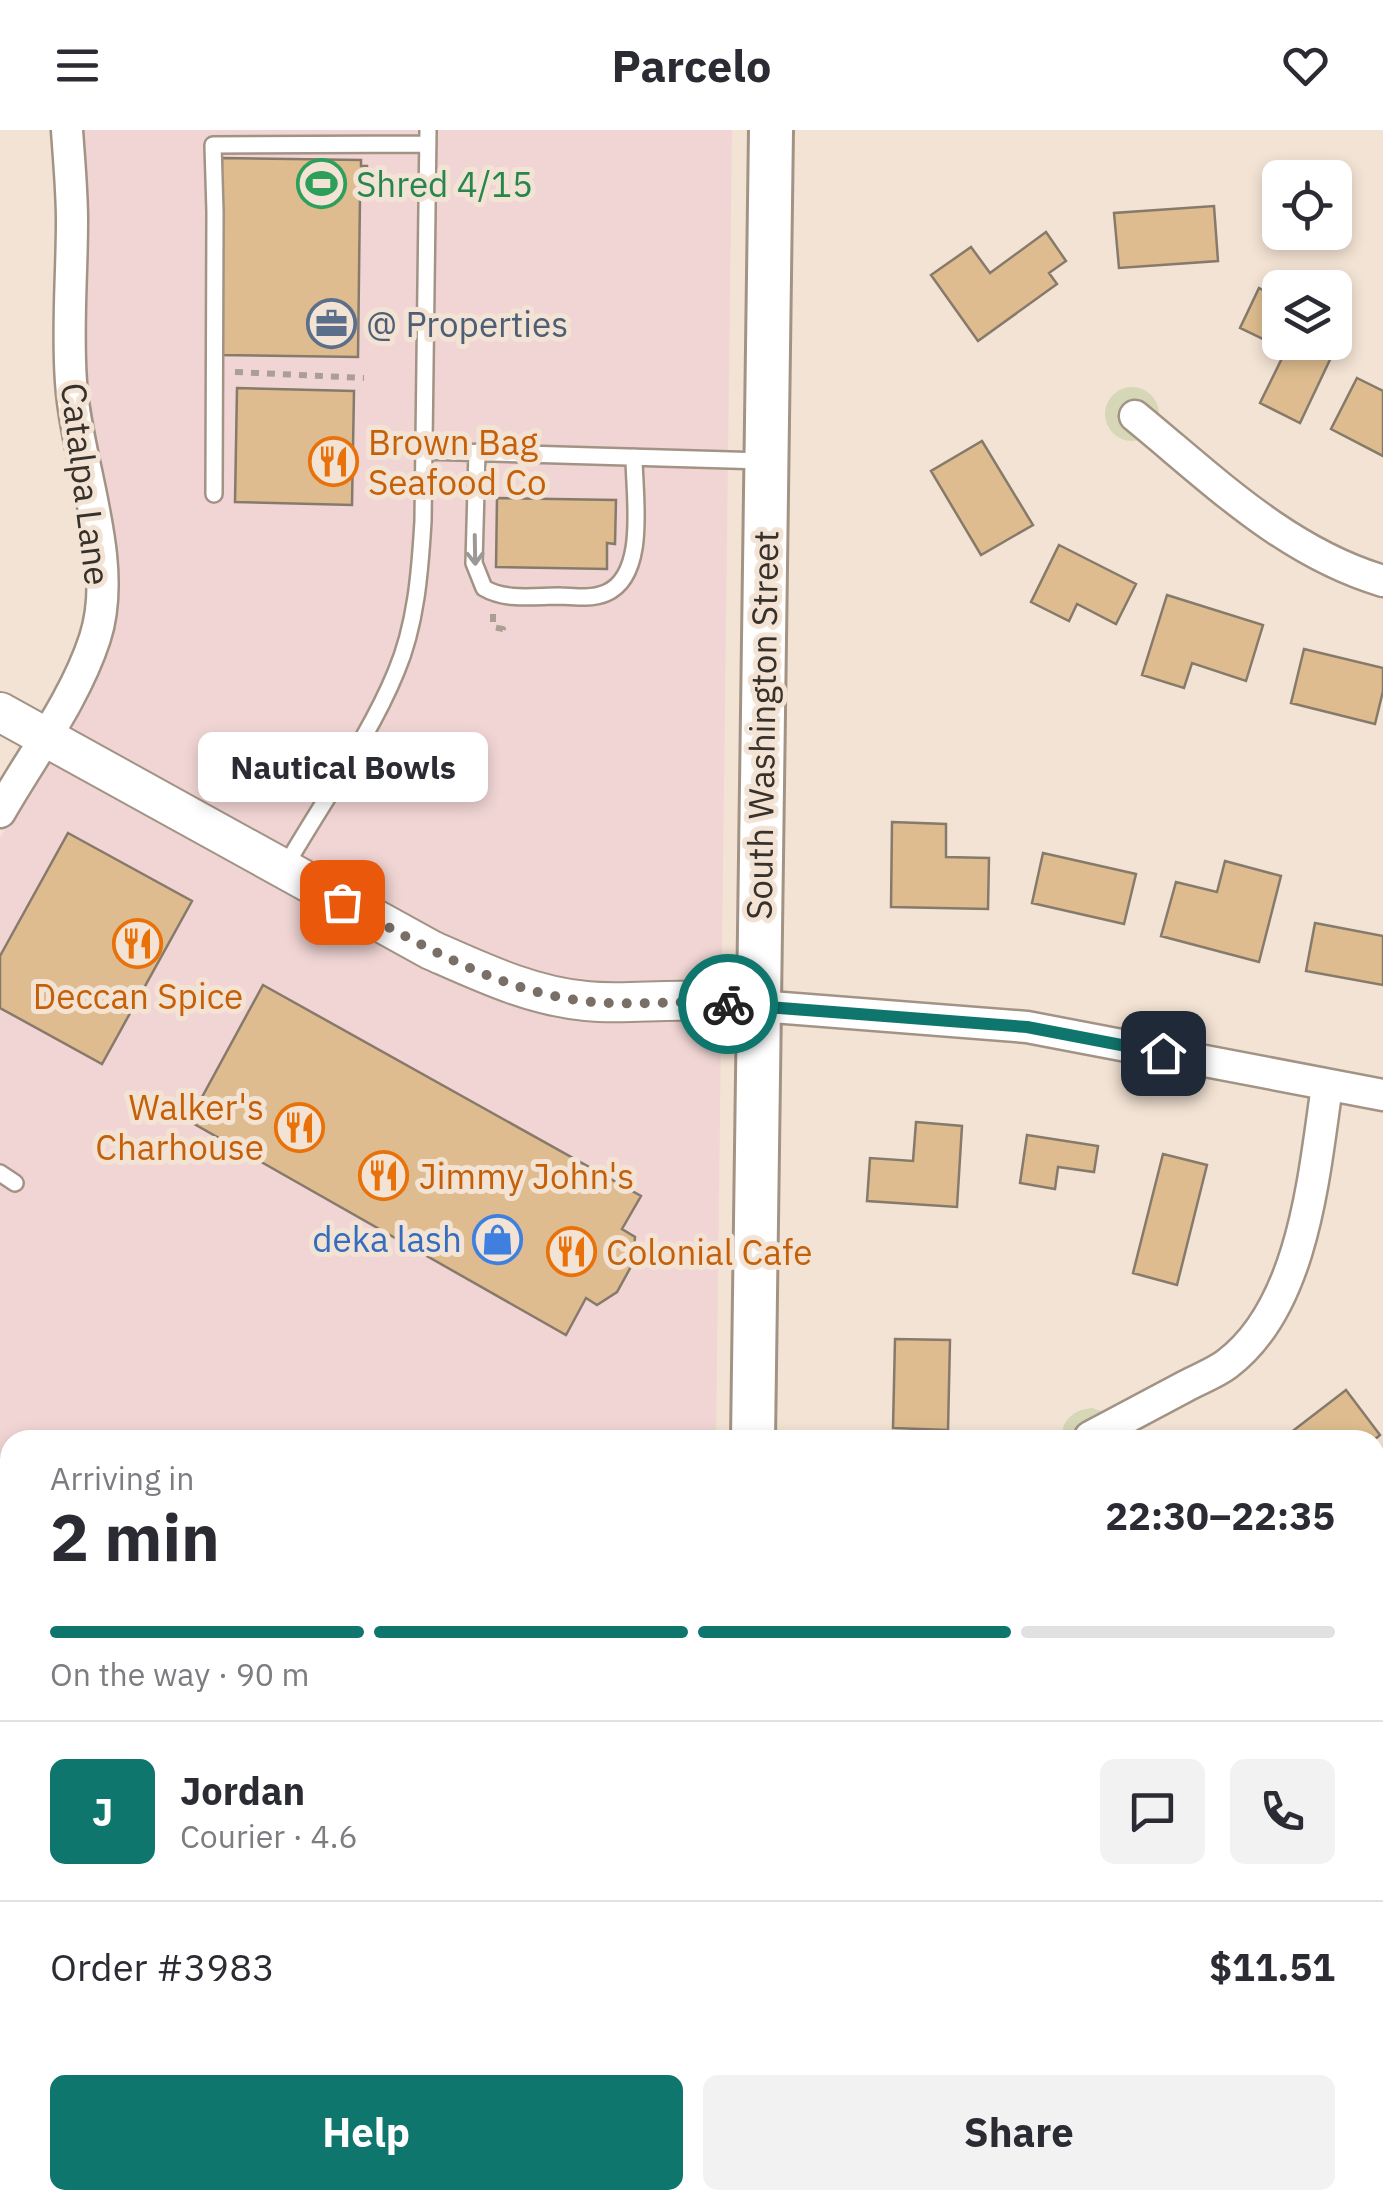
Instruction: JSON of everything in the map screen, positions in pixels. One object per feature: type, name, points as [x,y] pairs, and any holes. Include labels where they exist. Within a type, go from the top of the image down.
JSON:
[{"type":"main road","name":"South Washington Street","points":[[753,1430],[771,130]]},
{"type":"street","name":"Catalpa Lane","points":[[0,812],[74,686],[96,636],[101,606],[99,548],[71,382],[68,334],[72,222],[67,130]]},
{"type":"street","points":[[1135,416],[1261,520],[1312,552],[1383,580]]},
{"type":"street","points":[[0,712],[431,950],[505,983],[543,994],[642,1004],[693,1000],[1027,1027],[1383,1096]]},
{"type":"street","points":[[1103,1430],[1227,1364],[1253,1338],[1271,1312],[1305,1219],[1326,1086]]},
{"type":"lane","points":[[214,494],[213,145],[428,137],[420,576],[410,629],[396,673],[283,870]]},
{"type":"lane","points":[[424,451],[766,461]]},
{"type":"lane","points":[[478,452],[474,563],[484,588],[505,596],[595,596],[620,585],[635,550],[634,457]]},
{"type":"lane","points":[[0,1173],[15,1183]]},
{"type":"path","points":[[242,373],[364,378]]},
{"type":"path","points":[[493,608],[493,627],[504,629],[502,636]]},
{"type":"shaded area","points":[[74,130],[732,130],[716,1430],[0,1430],[0,838],[100,650],[81,407]]},
{"type":"green space","points":[[1132,387],[1151,395],[1159,414],[1151,433],[1132,441],[1113,433],[1105,414],[1113,395]]},
{"type":"green space","points":[[1092,1408],[1106,1413],[1116,1430],[1064,1430],[1070,1417]]},
{"type":"building","points":[[222,158],[361,160],[361,166],[367,166],[367,197],[360,196],[358,357],[219,355]]},
{"type":"building","points":[[1214,206],[1218,261],[1119,268],[1114,213]]},
{"type":"building","points":[[1046,232],[1066,261],[1049,273],[1057,284],[978,341],[931,275],[971,247],[990,273]]},
{"type":"building","points":[[1259,288],[1262,339],[1240,328]]},
{"type":"building","points":[[1281,360],[1330,360],[1300,423],[1260,403]]},
{"type":"building","points":[[1357,378],[1383,391],[1383,456],[1331,429]]},
{"type":"building","points":[[237,388],[354,391],[352,505],[235,502]]},
{"type":"building","points":[[982,441],[1033,525],[981,555],[931,471]]},
{"type":"building","points":[[497,498],[616,500],[615,544],[607,543],[607,569],[496,567]]},
{"type":"building","points":[[1059,545],[1136,584],[1116,624],[1077,604],[1069,621],[1031,602]]},
{"type":"building","points":[[1167,595],[1263,625],[1246,681],[1192,663],[1184,688],[1142,675]]},
{"type":"building","points":[[1304,649],[1383,668],[1383,691],[1375,724],[1291,703]]},
{"type":"building","points":[[892,822],[946,824],[946,857],[989,858],[988,909],[891,907]]},
{"type":"building","points":[[68,833],[192,901],[102,1064],[0,1008],[0,956]]},
{"type":"building","points":[[1043,853],[1136,874],[1124,924],[1032,903]]},
{"type":"building","points":[[1225,861],[1281,876],[1259,962],[1161,936],[1176,882],[1217,892]]},
{"type":"building","points":[[1315,923],[1383,936],[1383,985],[1306,971]]},
{"type":"building","points":[[263,985],[641,1196],[622,1229],[635,1237],[633,1263],[617,1292],[597,1305],[586,1298],[566,1335],[189,1121]]},
{"type":"building","points":[[916,1122],[962,1126],[957,1207],[867,1201],[870,1158],[913,1161]]},
{"type":"building","points":[[1027,1135],[1098,1146],[1094,1172],[1058,1167],[1055,1189],[1020,1183]]},
{"type":"building","points":[[1163,1154],[1207,1165],[1177,1285],[1133,1273]]},
{"type":"building","points":[[895,1339],[950,1340],[948,1430],[893,1428]]},
{"type":"building","points":[[1346,1390],[1376,1430],[1294,1430]]},
{"type":"way so far","points":[[342,902],[431,950],[505,983],[543,994],[585,1001],[642,1004],[693,1000],[728,1004]]},
{"type":"place","name":"Shred 4/15","points":[[321,184]]},
{"type":"place","name":"@ Properties","points":[[331,324]]},
{"type":"place","name":"Brown Bag Seafood Co","points":[[333,462]]},
{"type":"place","name":"Nautical Bowls","points":[[342,902]]},
{"type":"place","name":"Deccan Spice","points":[[138,944]]},
{"type":"place","name":"Walker's Charhouse","points":[[299,1127]]},
{"type":"place","name":"Jimmy John's","points":[[384,1176]]},
{"type":"place","name":"deka lash","points":[[497,1239]]},
{"type":"place","name":"Colonial Cafe","points":[[571,1252]]},
{"type":"route","points":[[728,1004],[1027,1027],[1163,1053]]}]
